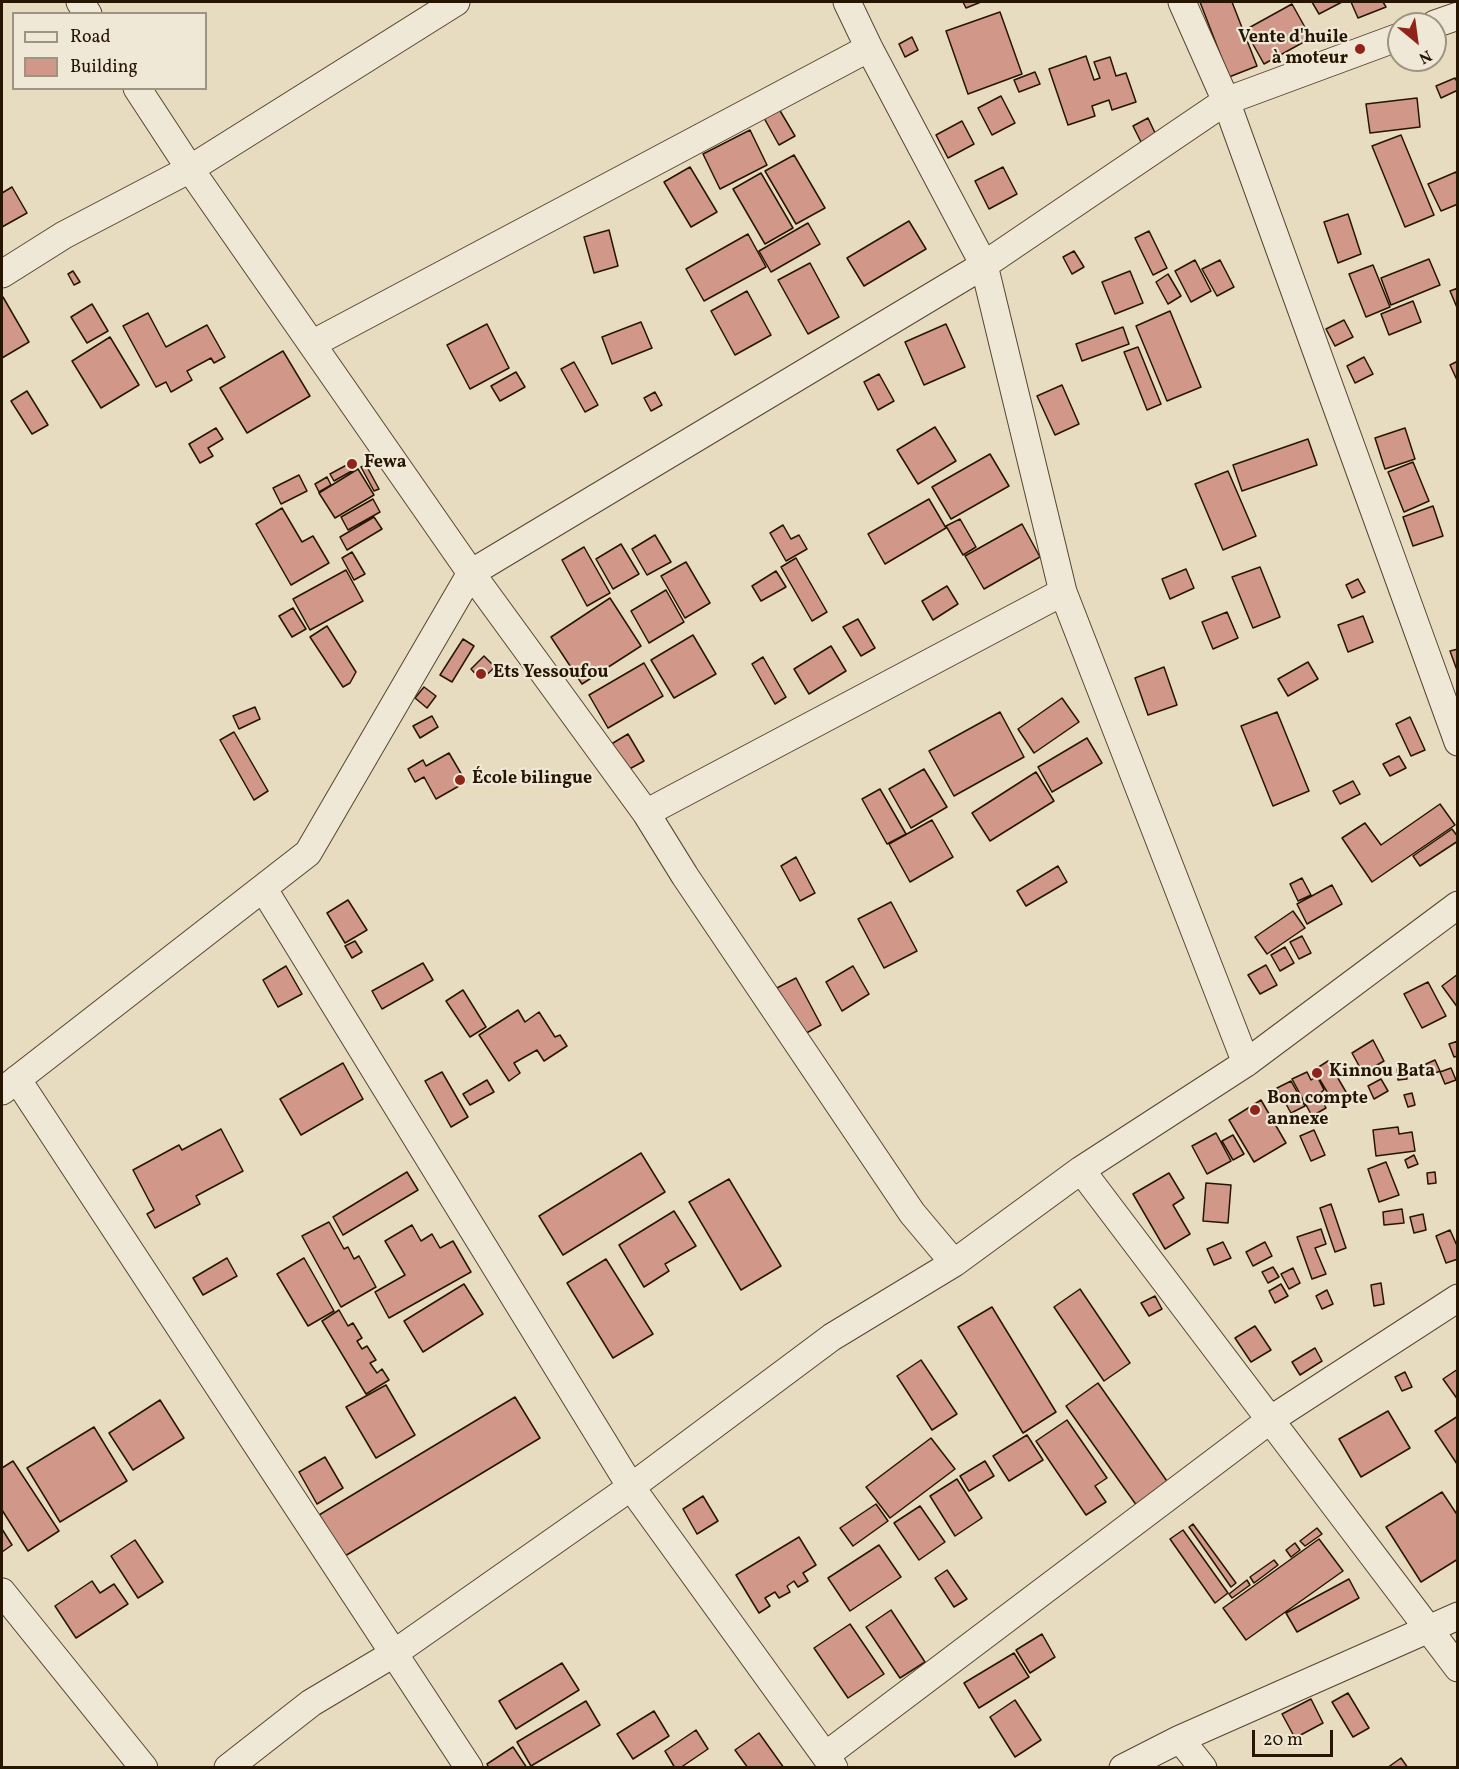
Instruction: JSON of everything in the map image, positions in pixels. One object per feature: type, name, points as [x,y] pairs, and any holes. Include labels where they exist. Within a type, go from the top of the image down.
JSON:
[{"type":"street","points":[[2,274],[64,235],[190,168],[456,2]]},
{"type":"street","points":[[847,2],[984,265],[1064,592],[1246,1063]]},
{"type":"street","points":[[1182,2],[1226,100],[1458,742]]},
{"type":"street","points":[[469,1767],[9,1085],[308,853],[471,573],[984,265],[1226,100],[1387,42]]},
{"type":"street","points":[[312,344],[869,48]]},
{"type":"street","points":[[138,90],[471,573],[646,813],[692,886],[912,1213],[954,1263]]},
{"type":"street","points":[[646,813],[1064,592]]},
{"type":"street","points":[[263,888],[631,1486],[830,1761],[1270,1420],[1458,1299]]},
{"type":"street","points":[[228,1767],[310,1703],[393,1654],[631,1486],[832,1337],[954,1263],[1082,1170],[1246,1063],[1458,905]]},
{"type":"street","points":[[1082,1170],[1427,1630],[1458,1668]]},
{"type":"street","points":[[2,1592],[144,1767]]},
{"type":"street","points":[[1123,1767],[1180,1739],[1458,1616]]},
{"type":"street","points":[[1180,1739],[1203,1767]]},
{"type":"building","points":[[963,2],[981,2],[966,8]]},
{"type":"building","points":[[1200,2],[1232,2],[1257,66],[1229,77]]},
{"type":"building","points":[[1312,2],[1342,2],[1319,14]]},
{"type":"building","points":[[1351,2],[1383,2],[1386,7],[1358,18]]},
{"type":"building","points":[[1292,4],[1311,38],[1264,64],[1245,30]]},
{"type":"building","points":[[1000,12],[1022,74],[968,94],[946,31]]},
{"type":"building","points":[[912,37],[918,50],[905,57],[899,44]]},
{"type":"building","points":[[1086,56],[1094,80],[1100,78],[1094,62],[1110,57],[1116,76],[1126,73],[1136,102],[1112,110],[1109,100],[1092,106],[1095,116],[1068,125],[1049,69]]},
{"type":"building","points":[[1035,72],[1040,84],[1019,92],[1014,80]]},
{"type":"building","points":[[1455,78],[1458,90],[1441,98],[1436,86]]},
{"type":"building","points":[[1001,96],[1015,123],[992,135],[978,108]]},
{"type":"building","points":[[1417,98],[1420,127],[1370,133],[1366,104]]},
{"type":"building","points":[[779,109],[795,136],[779,145],[764,118]]},
{"type":"building","points":[[1148,118],[1156,135],[1141,142],[1133,126]]},
{"type":"building","points":[[962,121],[974,144],[948,158],[936,135]]},
{"type":"building","points":[[750,130],[767,165],[720,189],[703,154]]},
{"type":"building","points":[[1401,135],[1434,215],[1405,227],[1372,146]]},
{"type":"building","points":[[794,155],[825,208],[796,224],[765,171]]},
{"type":"building","points":[[690,167],[717,212],[691,227],[664,182]]},
{"type":"building","points":[[1003,167],[1017,194],[989,209],[975,181]]},
{"type":"building","points":[[1456,172],[1458,175],[1458,204],[1441,211],[1428,184]]},
{"type":"building","points":[[761,173],[793,228],[765,244],[733,189]]},
{"type":"building","points":[[12,187],[27,213],[2,227],[2,193]]},
{"type":"building","points":[[1348,214],[1361,254],[1338,263],[1324,222]]},
{"type":"building","points":[[909,221],[926,249],[864,286],[847,258]]},
{"type":"building","points":[[808,223],[820,244],[771,272],[759,251]]},
{"type":"building","points":[[609,230],[618,266],[594,273],[584,237]]},
{"type":"building","points":[[1149,231],[1167,268],[1153,275],[1135,238]]},
{"type":"building","points":[[748,234],[766,267],[704,301],[686,269]]},
{"type":"building","points":[[1074,251],[1084,267],[1072,274],[1063,257]]},
{"type":"building","points":[[1429,259],[1440,285],[1391,305],[1381,278]]},
{"type":"building","points":[[1195,260],[1211,291],[1191,302],[1175,271]]},
{"type":"building","points":[[1220,260],[1234,287],[1217,296],[1202,269]]},
{"type":"building","points":[[810,263],[839,317],[808,334],[778,280]]},
{"type":"building","points":[[1373,265],[1390,307],[1366,317],[1349,274]]},
{"type":"building","points":[[73,271],[80,282],[74,285],[68,274]]},
{"type":"building","points":[[1130,271],[1143,303],[1115,314],[1102,282]]},
{"type":"building","points":[[1168,274],[1181,296],[1168,304],[1156,282]]},
{"type":"building","points":[[1458,288],[1458,310],[1450,291]]},
{"type":"building","points":[[747,291],[771,335],[735,355],[711,311]]},
{"type":"building","points":[[2,298],[29,342],[2,358]]},
{"type":"building","points":[[1413,301],[1421,322],[1389,335],[1381,314]]},
{"type":"building","points":[[92,304],[108,331],[87,343],[71,317]]},
{"type":"building","points":[[1170,311],[1201,387],[1167,401],[1136,326]]},
{"type":"building","points":[[148,313],[166,347],[207,325],[225,357],[214,363],[211,358],[187,371],[192,380],[171,392],[166,382],[156,387],[123,326]]},
{"type":"building","points":[[1344,320],[1353,337],[1335,346],[1326,329]]},
{"type":"building","points":[[641,322],[652,348],[612,364],[602,337]]},
{"type":"building","points":[[487,324],[509,368],[470,389],[447,345]]},
{"type":"building","points":[[946,324],[965,367],[924,385],[905,342]]},
{"type":"building","points":[[1123,327],[1129,344],[1082,361],[1076,344]]},
{"type":"building","points":[[110,337],[139,385],[101,408],[72,361]]},
{"type":"building","points":[[1138,347],[1161,404],[1147,410],[1124,352]]},
{"type":"building","points":[[283,351],[310,396],[247,433],[220,388]]},
{"type":"building","points":[[1364,357],[1373,374],[1355,383],[1347,366]]},
{"type":"building","points":[[1458,361],[1458,379],[1457,380],[1450,365]]},
{"type":"building","points":[[574,362],[598,405],[585,412],[561,369]]},
{"type":"building","points":[[516,372],[525,387],[500,401],[491,386]]},
{"type":"building","points":[[879,374],[894,401],[878,410],[864,382]]},
{"type":"building","points":[[1062,385],[1079,424],[1055,435],[1037,396]]},
{"type":"building","points":[[27,391],[48,425],[32,434],[11,401]]},
{"type":"building","points":[[655,392],[662,405],[651,411],[644,398]]},
{"type":"building","points":[[935,427],[956,461],[918,484],[897,450]]},
{"type":"building","points":[[216,428],[223,439],[208,448],[213,456],[200,463],[189,444]]},
{"type":"building","points":[[1405,428],[1415,459],[1385,469],[1375,438]]},
{"type":"building","points":[[1308,439],[1317,465],[1242,491],[1233,465]]},
{"type":"building","points":[[990,454],[1009,486],[951,519],[932,487]]},
{"type":"building","points":[[354,461],[357,468],[334,481],[330,474]]},
{"type":"building","points":[[1413,462],[1429,501],[1404,512],[1388,472]]},
{"type":"building","points":[[366,465],[379,489],[374,491],[361,467]]},
{"type":"building","points":[[358,469],[374,495],[335,518],[319,493]]},
{"type":"building","points":[[1228,471],[1256,536],[1223,550],[1195,484]]},
{"type":"building","points":[[299,475],[307,491],[281,504],[273,488]]},
{"type":"building","points":[[327,477],[331,485],[319,492],[315,484]]},
{"type":"building","points":[[373,499],[380,512],[348,530],[341,517]]},
{"type":"building","points":[[929,499],[946,528],[885,564],[868,534]]},
{"type":"building","points":[[1433,506],[1443,536],[1413,546],[1403,517]]},
{"type":"building","points":[[282,508],[302,542],[313,536],[329,563],[291,585],[256,524]]},
{"type":"building","points":[[374,517],[382,529],[347,550],[340,537]]},
{"type":"building","points":[[960,519],[976,547],[963,555],[946,526]]},
{"type":"building","points":[[1022,524],[1040,557],[984,589],[965,556]]},
{"type":"building","points":[[783,525],[791,539],[799,535],[807,549],[786,561],[770,533]]},
{"type":"building","points":[[655,535],[671,562],[647,575],[632,549]]},
{"type":"building","points":[[621,544],[639,574],[613,589],[596,559]]},
{"type":"building","points":[[584,547],[610,593],[587,606],[562,560]]},
{"type":"building","points":[[352,552],[365,574],[354,580],[342,558]]},
{"type":"building","points":[[796,558],[827,612],[812,621],[781,567]]},
{"type":"building","points":[[686,562],[710,603],[685,618],[661,576]]},
{"type":"building","points":[[1260,567],[1280,617],[1253,628],[1232,577]]},
{"type":"building","points":[[1186,569],[1194,588],[1170,599],[1162,579]]},
{"type":"building","points":[[346,570],[363,601],[310,630],[293,599]]},
{"type":"building","points":[[776,571],[786,587],[761,601],[752,586]]},
{"type":"building","points":[[1358,579],[1365,592],[1352,598],[1346,585]]},
{"type":"building","points":[[947,586],[958,604],[933,620],[922,601]]},
{"type":"building","points":[[666,590],[684,622],[649,643],[631,611]]},
{"type":"building","points":[[610,598],[641,646],[582,684],[551,637]]},
{"type":"building","points":[[293,608],[306,629],[292,637],[279,616]]},
{"type":"building","points":[[1227,612],[1238,638],[1213,649],[1202,622]]},
{"type":"building","points":[[1363,616],[1373,642],[1348,652],[1338,625]]},
{"type":"building","points":[[858,619],[875,648],[861,656],[843,627]]},
{"type":"building","points":[[327,626],[356,672],[350,683],[343,687],[310,637]]},
{"type":"building","points":[[693,635],[716,674],[674,698],[651,660]]},
{"type":"building","points":[[463,639],[474,646],[452,682],[440,675]]},
{"type":"building","points":[[831,646],[846,671],[809,694],[794,669]]},
{"type":"building","points":[[1458,649],[1458,673],[1450,651]]},
{"type":"building","points":[[484,656],[495,667],[481,680],[471,669]]},
{"type":"building","points":[[763,657],[786,697],[775,704],[752,664]]},
{"type":"building","points":[[1308,662],[1318,679],[1288,696],[1278,679]]},
{"type":"building","points":[[644,663],[663,696],[608,728],[589,695]]},
{"type":"building","points":[[1164,667],[1177,705],[1148,715],[1135,678]]},
{"type":"building","points":[[424,687],[436,696],[427,708],[415,698]]},
{"type":"building","points":[[1062,698],[1079,722],[1034,753],[1018,729]]},
{"type":"building","points":[[255,707],[260,719],[239,729],[233,716]]},
{"type":"building","points":[[1000,712],[1024,757],[954,796],[929,751]]},
{"type":"building","points":[[1277,712],[1309,791],[1273,806],[1241,726]]},
{"type":"building","points":[[432,716],[438,727],[420,738],[413,726]]},
{"type":"building","points":[[1410,717],[1425,750],[1411,756],[1396,724]]},
{"type":"building","points":[[234,732],[268,791],[254,800],[220,740]]},
{"type":"building","points":[[628,734],[644,761],[624,772],[608,746]]},
{"type":"building","points":[[1087,738],[1102,763],[1052,792],[1038,767]]},
{"type":"building","points":[[449,753],[466,782],[436,799],[424,777],[415,782],[408,769],[423,760],[426,766]]},
{"type":"building","points":[[1399,756],[1406,768],[1390,776],[1383,764]]},
{"type":"building","points":[[924,769],[947,807],[911,828],[889,789]]},
{"type":"building","points":[[1036,772],[1054,801],[990,841],[972,813]]},
{"type":"building","points":[[1353,781],[1360,794],[1340,804],[1333,791]]},
{"type":"building","points":[[880,789],[906,834],[887,844],[862,799]]},
{"type":"building","points":[[1440,804],[1455,825],[1372,882],[1342,838],[1365,823],[1381,845]]},
{"type":"building","points":[[932,820],[953,857],[910,882],[889,844]]},
{"type":"building","points":[[1452,829],[1458,841],[1420,866],[1413,856]]},
{"type":"building","points":[[796,857],[815,893],[800,901],[781,866]]},
{"type":"building","points":[[1058,866],[1067,882],[1026,906],[1017,891]]},
{"type":"building","points":[[1302,878],[1311,895],[1298,901],[1290,884]]},
{"type":"building","points":[[1332,885],[1342,904],[1307,924],[1297,904]]},
{"type":"building","points":[[348,900],[367,930],[345,943],[327,913]]},
{"type":"building","points":[[891,902],[917,951],[884,968],[858,919]]},
{"type":"building","points":[[1293,911],[1305,928],[1267,954],[1255,937]]},
{"type":"building","points":[[1302,936],[1311,953],[1299,959],[1290,942]]},
{"type":"building","points":[[355,941],[362,952],[352,958],[345,946]]},
{"type":"building","points":[[1285,947],[1294,963],[1280,971],[1271,955]]},
{"type":"building","points":[[423,963],[433,980],[382,1009],[372,991]]},
{"type":"building","points":[[1266,965],[1277,985],[1260,994],[1248,975]]},
{"type":"building","points":[[286,966],[302,994],[278,1007],[263,980]]},
{"type":"building","points":[[853,966],[869,994],[842,1011],[826,982]]},
{"type":"building","points":[[1458,974],[1458,1008],[1442,986]]},
{"type":"building","points":[[796,978],[821,1025],[801,1036],[775,989]]},
{"type":"building","points":[[1428,982],[1446,1016],[1422,1028],[1404,994]]},
{"type":"building","points":[[463,990],[486,1027],[470,1037],[446,1001]]},
{"type":"building","points":[[518,1010],[525,1022],[539,1012],[555,1037],[560,1035],[567,1046],[544,1061],[537,1050],[514,1063],[520,1073],[509,1081],[479,1035]]},
{"type":"building","points":[[1373,1040],[1384,1061],[1363,1073],[1352,1053]]},
{"type":"building","points":[[1458,1041],[1458,1056],[1454,1057],[1449,1044]]},
{"type":"building","points":[[1435,1060],[1440,1071],[1431,1075],[1426,1064]]},
{"type":"building","points":[[1328,1061],[1346,1092],[1332,1100],[1314,1070]]},
{"type":"building","points":[[343,1063],[363,1099],[301,1135],[280,1099]]},
{"type":"building","points":[[1406,1068],[1407,1079],[1398,1080],[1397,1069]]},
{"type":"building","points":[[1451,1068],[1456,1080],[1445,1084],[1440,1072]]},
{"type":"building","points":[[442,1072],[468,1117],[451,1127],[425,1081]]},
{"type":"building","points":[[1307,1072],[1311,1080],[1317,1076],[1324,1090],[1319,1094],[1326,1108],[1312,1116],[1292,1079]]},
{"type":"building","points":[[1381,1079],[1388,1091],[1374,1099],[1368,1086]]},
{"type":"building","points":[[487,1080],[494,1092],[470,1105],[463,1094]]},
{"type":"building","points":[[1291,1081],[1305,1106],[1291,1113],[1277,1088]]},
{"type":"building","points":[[1412,1093],[1415,1105],[1408,1107],[1404,1095]]},
{"type":"building","points":[[1261,1100],[1286,1143],[1254,1162],[1229,1120]]},
{"type":"building","points":[[1398,1127],[1399,1134],[1412,1132],[1415,1151],[1376,1156],[1373,1130]]},
{"type":"building","points":[[221,1129],[243,1171],[196,1196],[200,1204],[155,1228],[147,1214],[154,1210],[133,1170],[179,1145],[182,1150]]},
{"type":"building","points":[[1314,1130],[1325,1155],[1311,1161],[1300,1136]]},
{"type":"building","points":[[1216,1133],[1231,1161],[1207,1174],[1192,1146]]},
{"type":"building","points":[[1233,1135],[1244,1154],[1233,1160],[1222,1141]]},
{"type":"building","points":[[641,1153],[665,1192],[563,1255],[539,1216]]},
{"type":"building","points":[[1414,1155],[1418,1164],[1408,1168],[1405,1160]]},
{"type":"building","points":[[1386,1162],[1399,1195],[1379,1202],[1368,1169]]},
{"type":"building","points":[[407,1172],[418,1190],[343,1235],[333,1217]]},
{"type":"building","points":[[1435,1172],[1436,1183],[1428,1184],[1427,1173]]},
{"type":"building","points":[[1169,1173],[1184,1198],[1173,1205],[1190,1234],[1165,1249],[1133,1194]]},
{"type":"building","points":[[729,1179],[781,1266],[741,1290],[689,1202]]},
{"type":"building","points":[[1206,1183],[1231,1185],[1228,1223],[1203,1221]]},
{"type":"building","points":[[1331,1204],[1346,1248],[1335,1252],[1320,1208]]},
{"type":"building","points":[[1402,1209],[1404,1223],[1384,1225],[1383,1212]]},
{"type":"building","points":[[674,1211],[696,1246],[665,1264],[669,1271],[644,1287],[619,1245]]},
{"type":"building","points":[[1423,1214],[1426,1230],[1414,1233],[1410,1217]]},
{"type":"building","points":[[329,1222],[344,1249],[348,1247],[354,1259],[359,1256],[376,1287],[341,1307],[302,1236]]},
{"type":"building","points":[[412,1225],[421,1241],[432,1234],[440,1248],[453,1241],[471,1272],[389,1318],[375,1292],[405,1275],[385,1241]]},
{"type":"building","points":[[1321,1229],[1326,1244],[1315,1248],[1326,1274],[1312,1279],[1297,1237]]},
{"type":"building","points":[[1450,1230],[1458,1248],[1458,1259],[1446,1263],[1436,1236]]},
{"type":"building","points":[[1223,1242],[1231,1258],[1214,1265],[1207,1249]]},
{"type":"building","points":[[1265,1242],[1272,1256],[1253,1266],[1246,1252]]},
{"type":"building","points":[[227,1258],[237,1276],[203,1295],[193,1278]]},
{"type":"building","points":[[304,1258],[334,1311],[308,1326],[277,1274]]},
{"type":"building","points":[[606,1259],[653,1334],[613,1358],[567,1283]]},
{"type":"building","points":[[1273,1267],[1279,1277],[1268,1283],[1262,1272]]},
{"type":"building","points":[[1293,1268],[1300,1283],[1289,1289],[1281,1274]]},
{"type":"building","points":[[1381,1283],[1384,1304],[1374,1306],[1371,1285]]},
{"type":"building","points":[[464,1284],[483,1314],[423,1352],[404,1321]]},
{"type":"building","points":[[1281,1284],[1288,1296],[1275,1303],[1269,1291]]},
{"type":"building","points":[[1080,1289],[1130,1363],[1104,1381],[1054,1307]]},
{"type":"building","points":[[1327,1290],[1333,1304],[1322,1309],[1316,1296]]},
{"type":"building","points":[[1155,1296],[1162,1309],[1149,1316],[1141,1303]]},
{"type":"building","points":[[992,1307],[1056,1412],[1023,1433],[958,1327]]},
{"type":"building","points":[[339,1310],[348,1326],[353,1323],[362,1338],[357,1341],[362,1349],[367,1346],[376,1360],[370,1363],[377,1373],[382,1369],[389,1380],[366,1394],[322,1321]]},
{"type":"building","points":[[1255,1326],[1271,1350],[1251,1362],[1235,1338]]},
{"type":"building","points":[[1315,1348],[1322,1361],[1300,1375],[1292,1362]]},
{"type":"building","points":[[921,1360],[957,1414],[932,1430],[897,1376]]},
{"type":"building","points":[[1458,1369],[1458,1400],[1443,1379]]},
{"type":"building","points":[[1405,1372],[1412,1387],[1402,1391],[1395,1377]]},
{"type":"building","points":[[1098,1383],[1169,1484],[1137,1506],[1066,1406]]},
{"type":"building","points":[[386,1385],[415,1435],[376,1458],[346,1407]]},
{"type":"building","points":[[515,1397],[540,1438],[345,1556],[319,1515]]},
{"type":"building","points":[[160,1400],[184,1438],[133,1470],[109,1433]]},
{"type":"building","points":[[1388,1411],[1410,1448],[1361,1477],[1339,1439]]},
{"type":"building","points":[[1458,1416],[1458,1463],[1457,1464],[1435,1431]]},
{"type":"building","points":[[1067,1420],[1107,1478],[1095,1486],[1106,1502],[1086,1515],[1036,1441]]},
{"type":"building","points":[[94,1427],[127,1481],[60,1522],[27,1468]]},
{"type":"building","points":[[1027,1435],[1043,1460],[1009,1481],[993,1456]]},
{"type":"building","points":[[931,1438],[955,1469],[890,1518],[866,1487]]},
{"type":"building","points":[[325,1457],[343,1488],[317,1504],[299,1472]]},
{"type":"building","points":[[13,1461],[59,1531],[28,1551],[2,1510],[2,1468]]},
{"type":"building","points":[[985,1461],[994,1476],[969,1491],[960,1476]]},
{"type":"building","points":[[957,1479],[982,1518],[955,1536],[930,1496]]},
{"type":"building","points":[[1442,1492],[1458,1516],[1458,1559],[1421,1582],[1386,1527]]},
{"type":"building","points":[[703,1496],[718,1521],[697,1534],[683,1509]]},
{"type":"building","points":[[876,1504],[888,1521],[853,1546],[840,1528]]},
{"type":"building","points":[[920,1506],[945,1542],[919,1560],[894,1523]]},
{"type":"building","points":[[1193,1524],[1236,1583],[1231,1587],[1189,1527]]},
{"type":"building","points":[[1317,1528],[1322,1534],[1305,1546],[1300,1541]]},
{"type":"building","points":[[2,1529],[12,1545],[2,1552]]},
{"type":"building","points":[[1183,1530],[1228,1593],[1215,1603],[1170,1539]]},
{"type":"building","points":[[799,1537],[816,1565],[803,1573],[808,1581],[798,1587],[794,1581],[787,1586],[790,1592],[779,1598],[775,1592],[765,1598],[770,1606],[759,1613],[736,1575]]},
{"type":"building","points":[[1319,1539],[1343,1571],[1246,1640],[1223,1608]]},
{"type":"building","points":[[135,1540],[163,1582],[138,1598],[111,1556]]},
{"type":"building","points":[[1295,1543],[1300,1550],[1291,1557],[1286,1550]]},
{"type":"building","points":[[879,1545],[901,1577],[850,1611],[828,1578]]},
{"type":"building","points":[[1274,1560],[1278,1565],[1254,1583],[1250,1577]]},
{"type":"building","points":[[947,1570],[967,1599],[954,1607],[935,1578]]},
{"type":"building","points":[[1349,1579],[1359,1598],[1297,1632],[1286,1613]]},
{"type":"building","points":[[1247,1580],[1250,1585],[1232,1598],[1229,1594]]},
{"type":"building","points":[[92,1581],[100,1593],[114,1584],[128,1604],[76,1638],[55,1606]]},
{"type":"building","points":[[891,1610],[925,1662],[900,1678],[866,1627]]},
{"type":"building","points":[[850,1624],[884,1674],[848,1698],[814,1648]]},
{"type":"building","points":[[1042,1634],[1055,1657],[1030,1673],[1016,1650]]},
{"type":"building","points":[[1014,1653],[1029,1677],[979,1708],[964,1683]]},
{"type":"building","points":[[562,1663],[579,1690],[516,1729],[499,1701]]},
{"type":"building","points":[[1348,1693],[1369,1728],[1353,1737],[1332,1702]]},
{"type":"building","points":[[1311,1699],[1323,1723],[1295,1738],[1282,1714]]},
{"type":"building","points":[[1015,1700],[1041,1740],[1015,1757],[990,1717]]},
{"type":"building","points":[[586,1701],[600,1725],[531,1766],[517,1742]]},
{"type":"building","points":[[654,1711],[669,1736],[633,1759],[617,1734]]},
{"type":"building","points":[[696,1730],[708,1749],[680,1768],[675,1768],[665,1751]]},
{"type":"building","points":[[759,1733],[784,1768],[748,1768],[735,1750]]},
{"type":"building","points":[[513,1747],[527,1768],[489,1768],[487,1764]]},
{"type":"building","points":[[1401,1758],[1408,1768],[1387,1768]]},
{"type":"place","name":"Vente d'huile à moteur","points":[[1360,49]]},
{"type":"place","name":"Fewa","points":[[352,464]]},
{"type":"place","name":"Ets Yessoufou","points":[[481,674]]},
{"type":"place","name":"École bilingue","points":[[460,780]]},
{"type":"place","name":"Kinnou Bata","points":[[1317,1073]]},
{"type":"place","name":"Bon compte annexe","points":[[1255,1110]]}]
